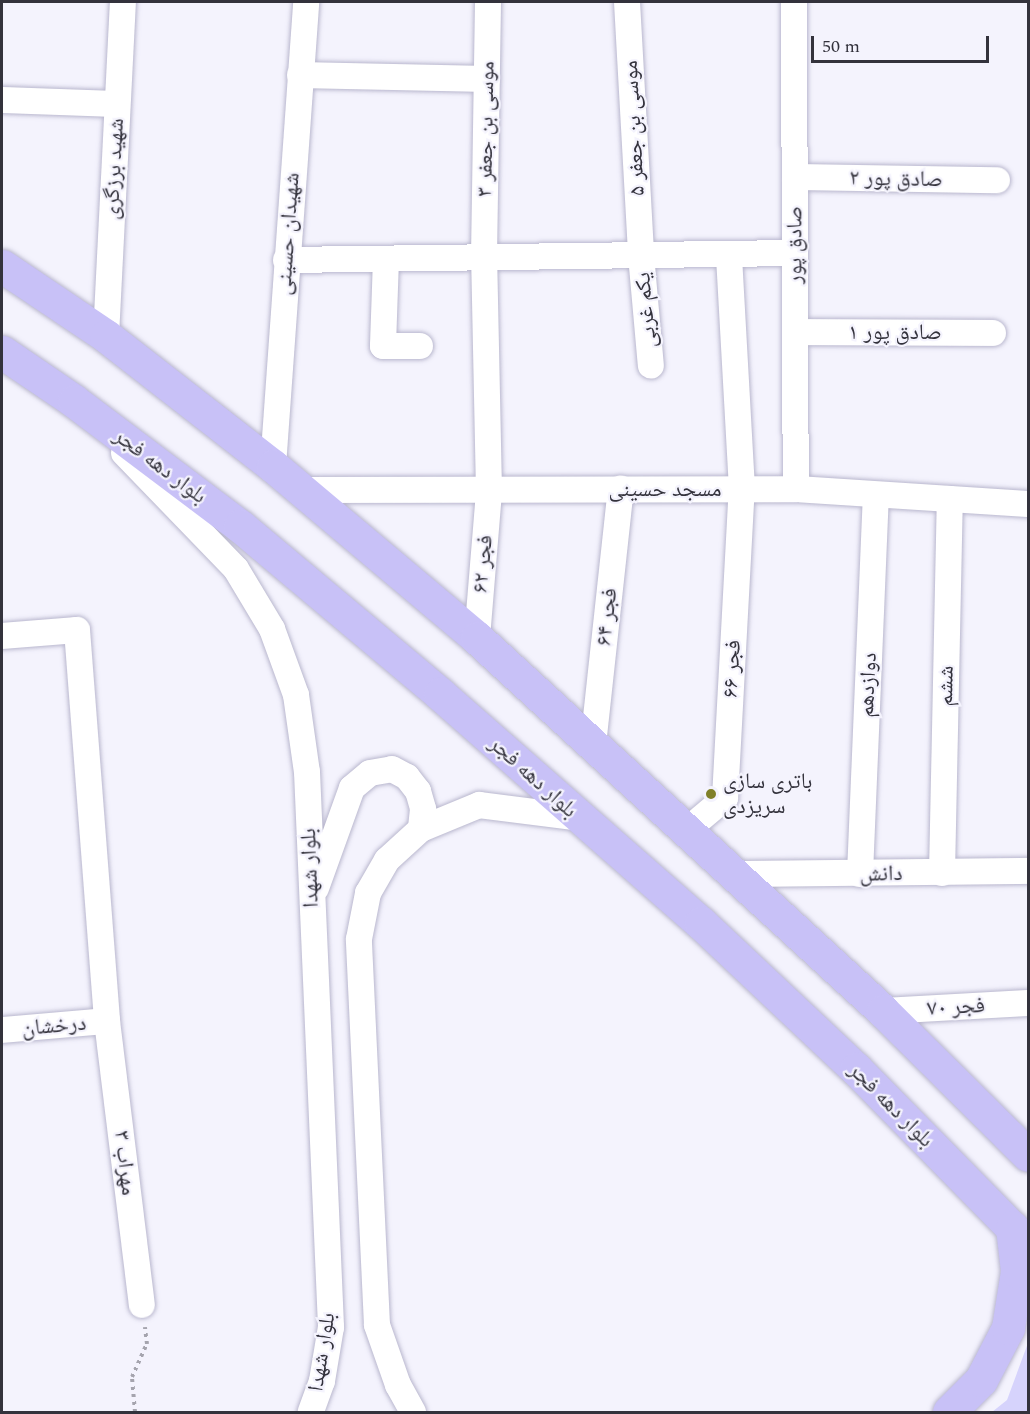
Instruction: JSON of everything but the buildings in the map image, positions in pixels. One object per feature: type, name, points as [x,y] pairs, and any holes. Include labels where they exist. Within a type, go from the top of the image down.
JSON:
[{"type":"main road","points":[[2,266],[106,336],[273,466],[477,638],[883,1011],[1029,1155]]},
{"type":"main road","name":"بلوار دهه فجر","points":[[2,352],[74,400],[240,526],[440,694],[700,923],[839,1053],[1020,1236]]},
{"type":"main road","points":[[949,1413],[981,1380],[1008,1328],[1020,1236]]},
{"type":"street","name":"شهید برزگری","points":[[106,336],[123,2]]},
{"type":"street","name":"شهیدان حسینی","points":[[273,466],[306,2]]},
{"type":"street","name":"موسی بن جعفر ۳","points":[[488,2],[484,257],[489,490]]},
{"type":"street","name":"موسی بن جعفر ۵","points":[[627,2],[641,255]]},
{"type":"street","name":"صادق پور","points":[[795,2],[796,489]]},
{"type":"street","points":[[300,75],[487,79]]},
{"type":"street","points":[[2,100],[117,105]]},
{"type":"street","name":"صادق پور ۲","points":[[795,177],[997,180]]},
{"type":"street","points":[[286,260],[795,253]]},
{"type":"street","name":"فجر ۶۶","points":[[686,831],[724,798],[742,489],[729,254]]},
{"type":"street","name":"یکم غربی","points":[[641,255],[651,366]]},
{"type":"street","points":[[386,259],[383,346],[420,346]]},
{"type":"street","name":"صادق پور ۱","points":[[796,332],[993,333]]},
{"type":"street","name":"بلوار شهدا","points":[[74,400],[236,569],[272,629],[298,706],[307,772],[331,1328],[322,1382],[311,1413]]},
{"type":"street","name":"فجر ۶۴","points":[[593,745],[621,489]]},
{"type":"street","name":"مسجد حسینی","points":[[302,490],[796,489],[1029,504]]},
{"type":"street","name":"فجر ۶۲","points":[[477,638],[489,490]]},
{"type":"street","name":"دوازدهم","points":[[860,874],[876,495]]},
{"type":"street","name":"ششم","points":[[942,873],[950,499]]},
{"type":"street","name":"مهراب ۳","points":[[2,636],[77,630],[107,1021],[142,1305]]},
{"type":"street","points":[[311,901],[352,788],[370,773],[392,769],[407,777],[418,791],[423,808],[421,829]]},
{"type":"street","points":[[413,1413],[398,1385],[377,1325],[359,939],[368,893],[387,860],[421,829],[479,806],[580,818]]},
{"type":"street","name":"دانش","points":[[733,874],[1029,871]]},
{"type":"street","name":"فجر ۷۰","points":[[883,1011],[1029,1003]]},
{"type":"street","name":"درخشان","points":[[2,1030],[107,1021]]},
{"type":"path","points":[[135,1413],[132,1377],[147,1344],[142,1305]]},
{"type":"shaded area","points":[[1028,1343],[1028,1412],[992,1412],[1007,1400]]},
{"type":"place","name":"باتری سازی سریزدی","points":[[711,794]]}]
